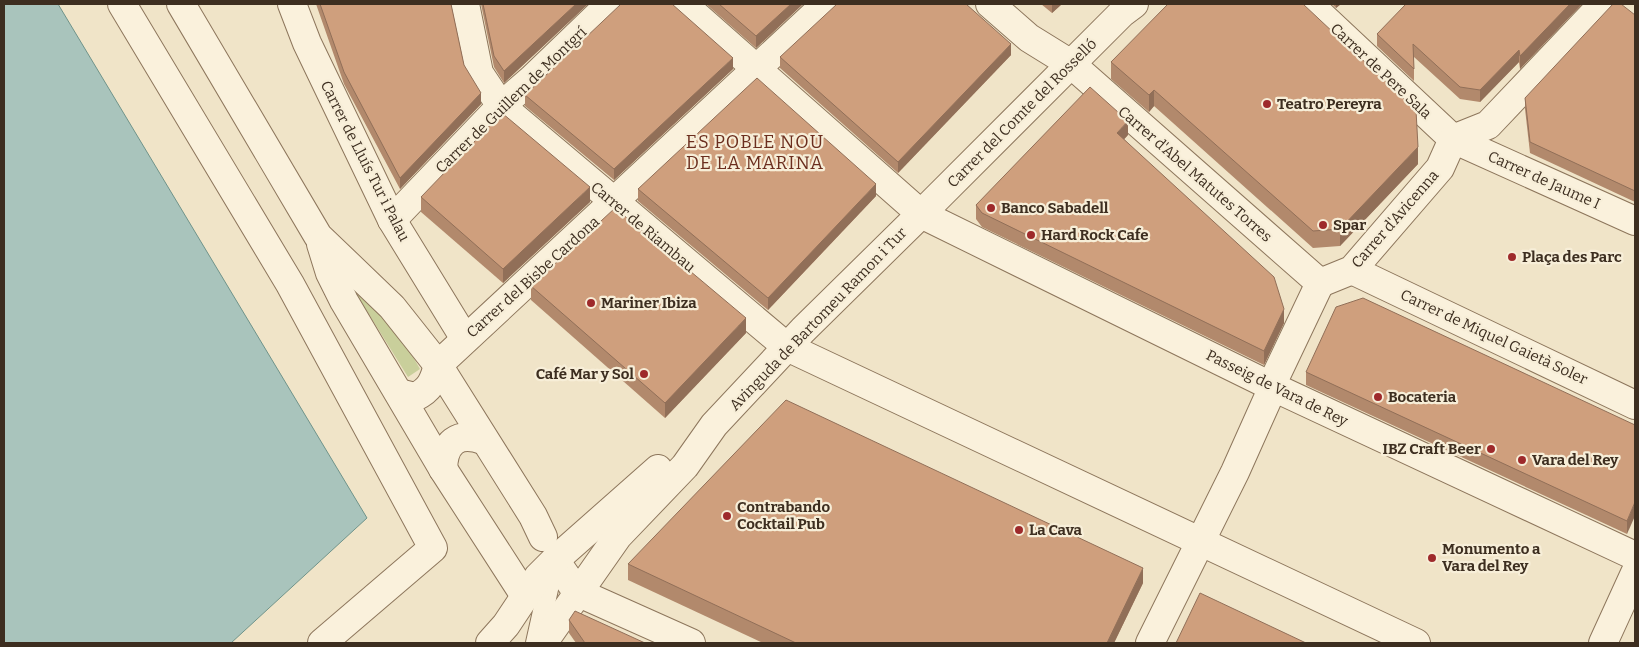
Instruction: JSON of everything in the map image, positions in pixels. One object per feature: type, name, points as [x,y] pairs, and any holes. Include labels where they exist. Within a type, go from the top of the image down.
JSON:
[{"type":"street","points":[[122,4],[290,284],[433,548],[322,643]]},
{"type":"street","points":[[181,4],[318,236],[330,273],[344,301],[443,469],[524,596]]},
{"type":"street","name":"Carrer de Lluís Tur i Palau","points":[[292,4],[307,43],[392,220],[465,339]]},
{"type":"street","name":"Carrer de Riambau","points":[[465,4],[478,73],[501,106],[614,204],[787,347]]},
{"type":"street","name":"Carrer de Guillem de Montgrí","points":[[392,220],[501,106],[610,4]]},
{"type":"street","name":"Passeig de Vara de Rey","points":[[683,4],[921,214],[1271,386],[1635,556]]},
{"type":"street","name":"Carrer del Bisbe Cardona","points":[[438,365],[614,204],[826,4]]},
{"type":"street","name":"Carrer d'Abel Matutes Torres","points":[[990,4],[1029,38],[1071,64],[1320,284]]},
{"type":"street","name":"Carrer de Pere Sala","points":[[1309,4],[1453,139]]},
{"type":"street","points":[[1453,139],[1488,125],[1603,4]]},
{"type":"street","name":"Carrer del Comte del Rosselló","points":[[921,214],[1128,7]]},
{"type":"street","name":"Carrer de Jaume I","points":[[1453,139],[1635,221]]},
{"type":"street","name":"Carrer d'Avicenna","points":[[1320,284],[1352,270],[1440,168],[1453,139]]},
{"type":"street","name":"Avinguda de Bartomeu Ramon i Tur","points":[[544,643],[577,592],[618,536],[685,466],[714,425],[787,347],[921,214]]},
{"type":"street","points":[[318,236],[392,307],[438,365],[483,440],[533,516],[549,549],[577,592],[691,643]]},
{"type":"street","name":"Carrer de Miquel Gaietà Soler","points":[[1352,270],[1635,404]]},
{"type":"street","points":[[1150,643],[1235,472],[1269,396],[1271,386],[1320,284]]},
{"type":"street","points":[[787,347],[1416,643]]},
{"type":"street","points":[[399,393],[415,397],[426,392],[435,380],[438,365]]},
{"type":"street","name":"Avinguda de Bartomeu Ramon i Tur","points":[[490,643],[506,625],[549,549],[602,521],[673,456],[714,425]]},
{"type":"street","points":[[443,469],[444,456],[455,440],[466,436],[483,440]]},
{"type":"street","points":[[1603,643],[1635,573]]},
{"type":"lane","points":[[536,643],[549,549]]},
{"type":"green space","points":[[350,284],[382,313],[405,344],[420,369],[408,377]]},
{"type":"water","points":[[4,4],[58,4],[367,518],[231,643],[4,643]]},
{"type":"building","points":[[320,4],[451,4],[464,65],[481,93],[400,178],[344,72]]},
{"type":"building","points":[[483,4],[576,4],[504,71],[494,56]]},
{"type":"building","points":[[621,4],[672,4],[733,58],[614,169],[525,95]]},
{"type":"building","points":[[719,4],[791,4],[756,36]]},
{"type":"building","points":[[837,4],[966,4],[1011,44],[898,162],[780,57]]},
{"type":"building","name":"Teatro Pereyra","points":[[1168,4],[1303,4],[1416,110],[1418,147],[1340,229],[1313,231],[1154,90],[1149,95],[1111,62]]},
{"type":"building","points":[[1406,4],[1570,4],[1520,56],[1519,50],[1480,90],[1460,87],[1413,44],[1414,69],[1377,34]]},
{"type":"building","points":[[1613,4],[1621,4],[1635,15],[1635,191],[1530,142],[1525,98]]},
{"type":"building","points":[[757,78],[876,184],[768,298],[638,189]]},
{"type":"building","points":[[1090,87],[1128,121],[1117,133],[1274,277],[1284,309],[1264,351],[982,213],[976,205]]},
{"type":"building","points":[[502,113],[590,187],[503,269],[421,197]]},
{"type":"building","points":[[615,208],[746,318],[665,403],[531,286]]},
{"type":"building","points":[[1363,298],[1635,425],[1635,502],[1627,521],[1306,372],[1336,307]]},
{"type":"building","points":[[786,400],[1143,568],[1107,643],[796,643],[628,564]]},
{"type":"building","points":[[1200,593],[1306,643],[1176,643]]},
{"type":"building","points":[[575,611],[645,643],[585,643],[569,620]]},
{"type":"place","name":"Teatro Pereyra","points":[[1267,104]]},
{"type":"place","name":"Banco Sabadell","points":[[991,208]]},
{"type":"place","name":"Spar","points":[[1323,225]]},
{"type":"place","name":"Hard Rock Cafe","points":[[1031,235]]},
{"type":"place","name":"Plaça des Parc","points":[[1512,257]]},
{"type":"place","name":"Mariner Ibiza","points":[[591,303]]},
{"type":"place","name":"Café Mar y Sol","points":[[644,374]]},
{"type":"place","name":"Bocateria","points":[[1378,397]]},
{"type":"place","name":"IBZ Craft Beer","points":[[1491,449]]},
{"type":"place","name":"Vara del Rey","points":[[1522,460]]},
{"type":"place","name":"Contrabando Cocktail Pub","points":[[727,516]]},
{"type":"place","name":"La Cava","points":[[1019,530]]},
{"type":"place","name":"Monumento a Vara del Rey","points":[[1432,558]]},
{"type":"district","name":"ES POBLE NOU DE LA MARINA","points":[[755,152]]}]
